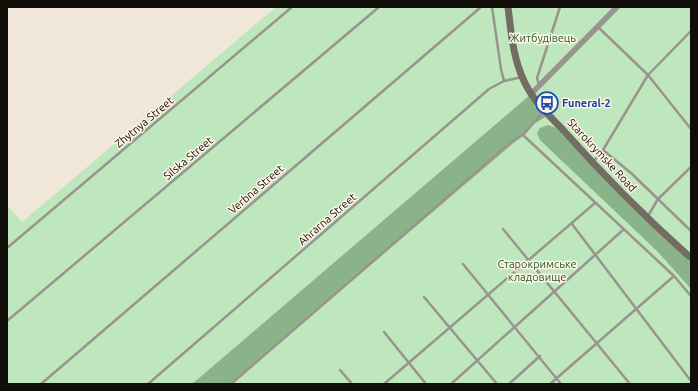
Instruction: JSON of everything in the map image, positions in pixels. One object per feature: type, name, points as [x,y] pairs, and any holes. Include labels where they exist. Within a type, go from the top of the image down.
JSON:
[{"type":"street","name":"Starokrymske Road","points":[[508,7],[512,43],[522,77],[531,94],[544,111],[593,163],[647,218],[691,258]]},
{"type":"street","points":[[531,94],[617,7]]},
{"type":"lane","name":"Zhytnya Street","points":[[7,248],[292,7]]},
{"type":"lane","name":"Silska Street","points":[[7,321],[378,7]]},
{"type":"lane","name":"Verbna Street","points":[[41,384],[481,7]]},
{"type":"lane","points":[[492,7],[504,81]]},
{"type":"lane","points":[[540,85],[537,78],[560,7]]},
{"type":"lane","points":[[597,27],[648,75],[691,129]]},
{"type":"lane","points":[[593,163],[603,150],[648,75],[691,31]]},
{"type":"lane","name":"Ahrarna Street","points":[[148,384],[489,89],[504,81],[522,77]]},
{"type":"lane","points":[[231,384],[511,142],[523,135],[544,111]]},
{"type":"lane","points":[[523,135],[622,230],[674,276],[691,296]]},
{"type":"lane","points":[[603,150],[691,231]]},
{"type":"lane","points":[[647,218],[658,199],[691,168]]},
{"type":"lane","points":[[384,384],[530,261],[595,203]]},
{"type":"lane","points":[[572,224],[691,381]]},
{"type":"lane","points":[[503,229],[630,384]]},
{"type":"lane","points":[[451,384],[555,292],[622,230]]},
{"type":"lane","points":[[463,264],[540,356],[561,384]]},
{"type":"lane","points":[[550,384],[674,276]]},
{"type":"lane","points":[[424,297],[497,384]]},
{"type":"lane","points":[[384,332],[426,384]]},
{"type":"lane","points":[[509,384],[540,356]]},
{"type":"lane","points":[[340,370],[352,384]]},
{"type":"green space","points":[[276,7],[691,7],[691,384],[231,384],[531,94],[192,384],[7,384],[7,205],[22,222]]},
{"type":"green space","points":[[531,94],[549,115],[530,126],[523,135],[231,384],[192,384]]},
{"type":"green space","points":[[548,125],[556,128],[691,263],[691,289],[658,252],[540,140],[537,133],[540,128]]},
{"type":"place","name":"Funeral-2","points":[[547,103]]},
{"type":"park label","name":"Житбудівець","points":[[543,38]]},
{"type":"park label","name":"Старокримське кладовище","points":[[537,270]]}]
